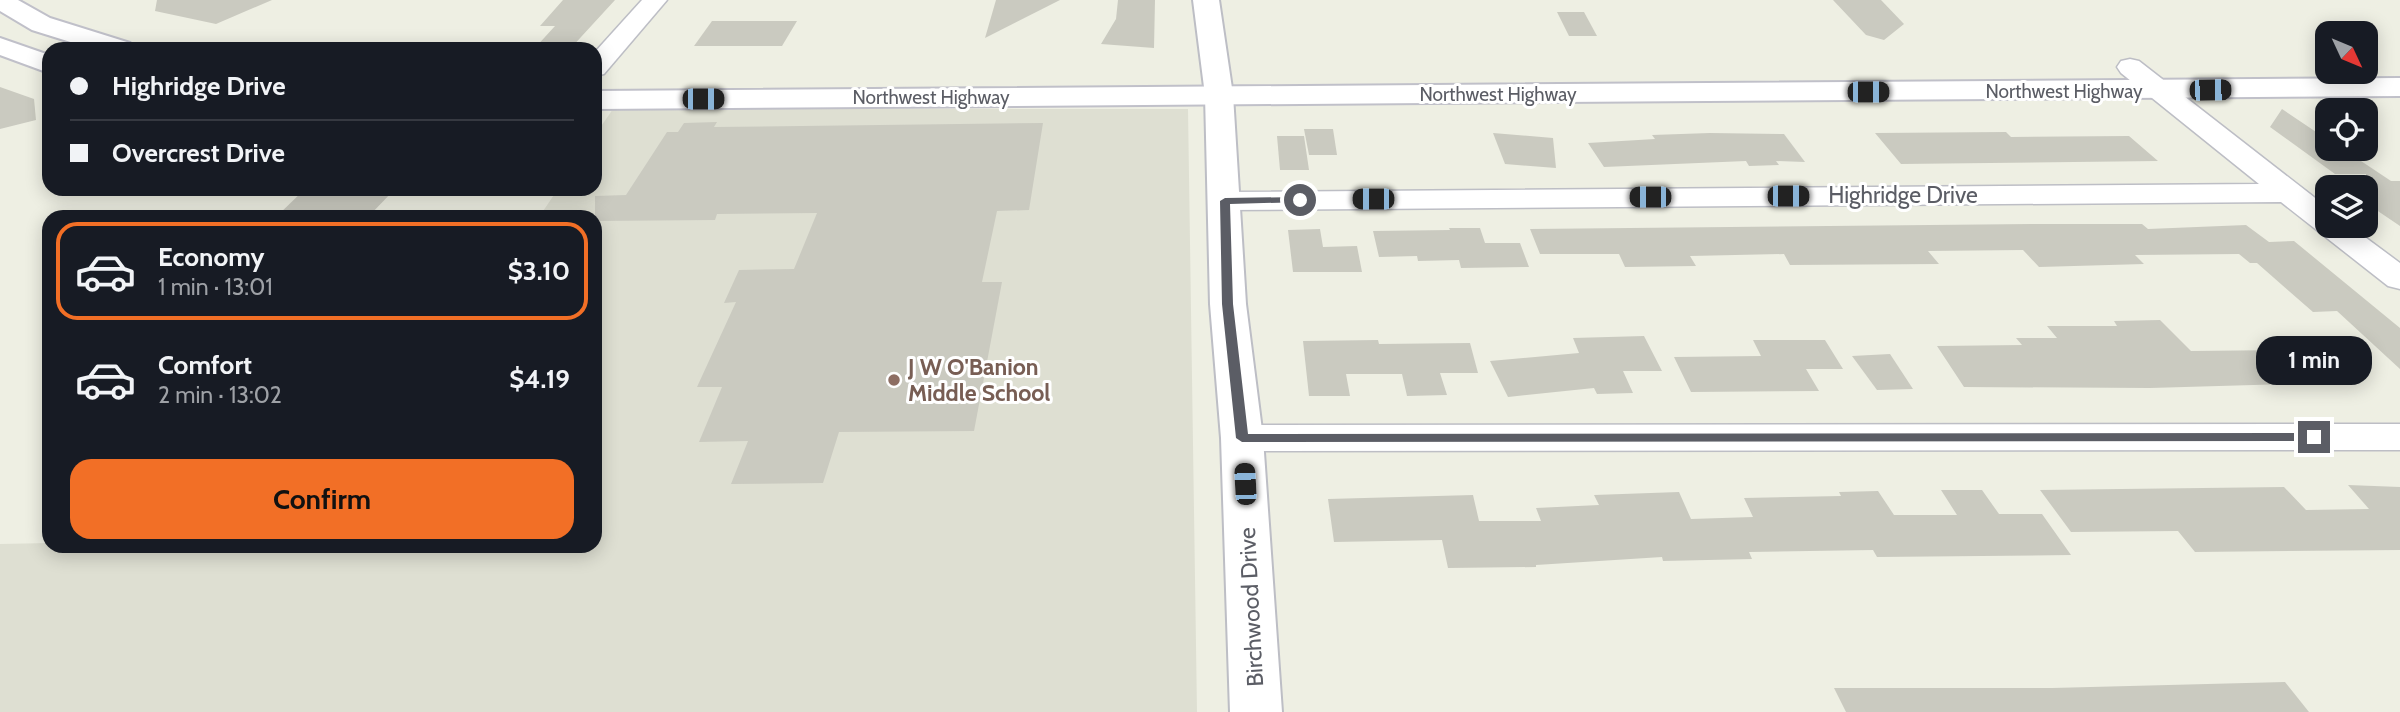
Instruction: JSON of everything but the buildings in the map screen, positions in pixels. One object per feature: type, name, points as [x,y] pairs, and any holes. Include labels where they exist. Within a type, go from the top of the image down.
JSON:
[{"type":"main road","points":[[0,0],[41,24],[98,42]]},
{"type":"main road","name":"Birchwood Drive","points":[[1206,0],[1217,83],[1225,201],[1228,304],[1242,438],[1256,712]]},
{"type":"main road","points":[[0,46],[42,62]]},
{"type":"main road","name":"Northwest Highway","points":[[602,100],[1217,83],[2130,67],[2315,67]]},
{"type":"main road","points":[[2378,67],[2400,67]]},
{"type":"main road","name":"Northwest Highway","points":[[602,76],[2157,90],[2400,87]]},
{"type":"street","points":[[602,60],[655,0]]},
{"type":"street","points":[[2130,67],[2315,214]]},
{"type":"street","name":"Highridge Drive","points":[[1225,201],[2287,192]]},
{"type":"street","points":[[2346,238],[2400,279]]},
{"type":"street","points":[[1242,438],[2400,437]]},
{"type":"shaded area","name":"J W O'Banion Middle School","points":[[613,109],[1188,109],[1197,712],[0,712],[0,544],[42,543],[42,553],[602,553],[602,210],[544,210],[553,196],[602,196],[602,125]]},
{"type":"place","name":"J W O'Banion Middle School","points":[[894,380]]},
{"type":"route","points":[[1300,200],[1225,201],[1228,304],[1242,438],[2314,437]]}]
